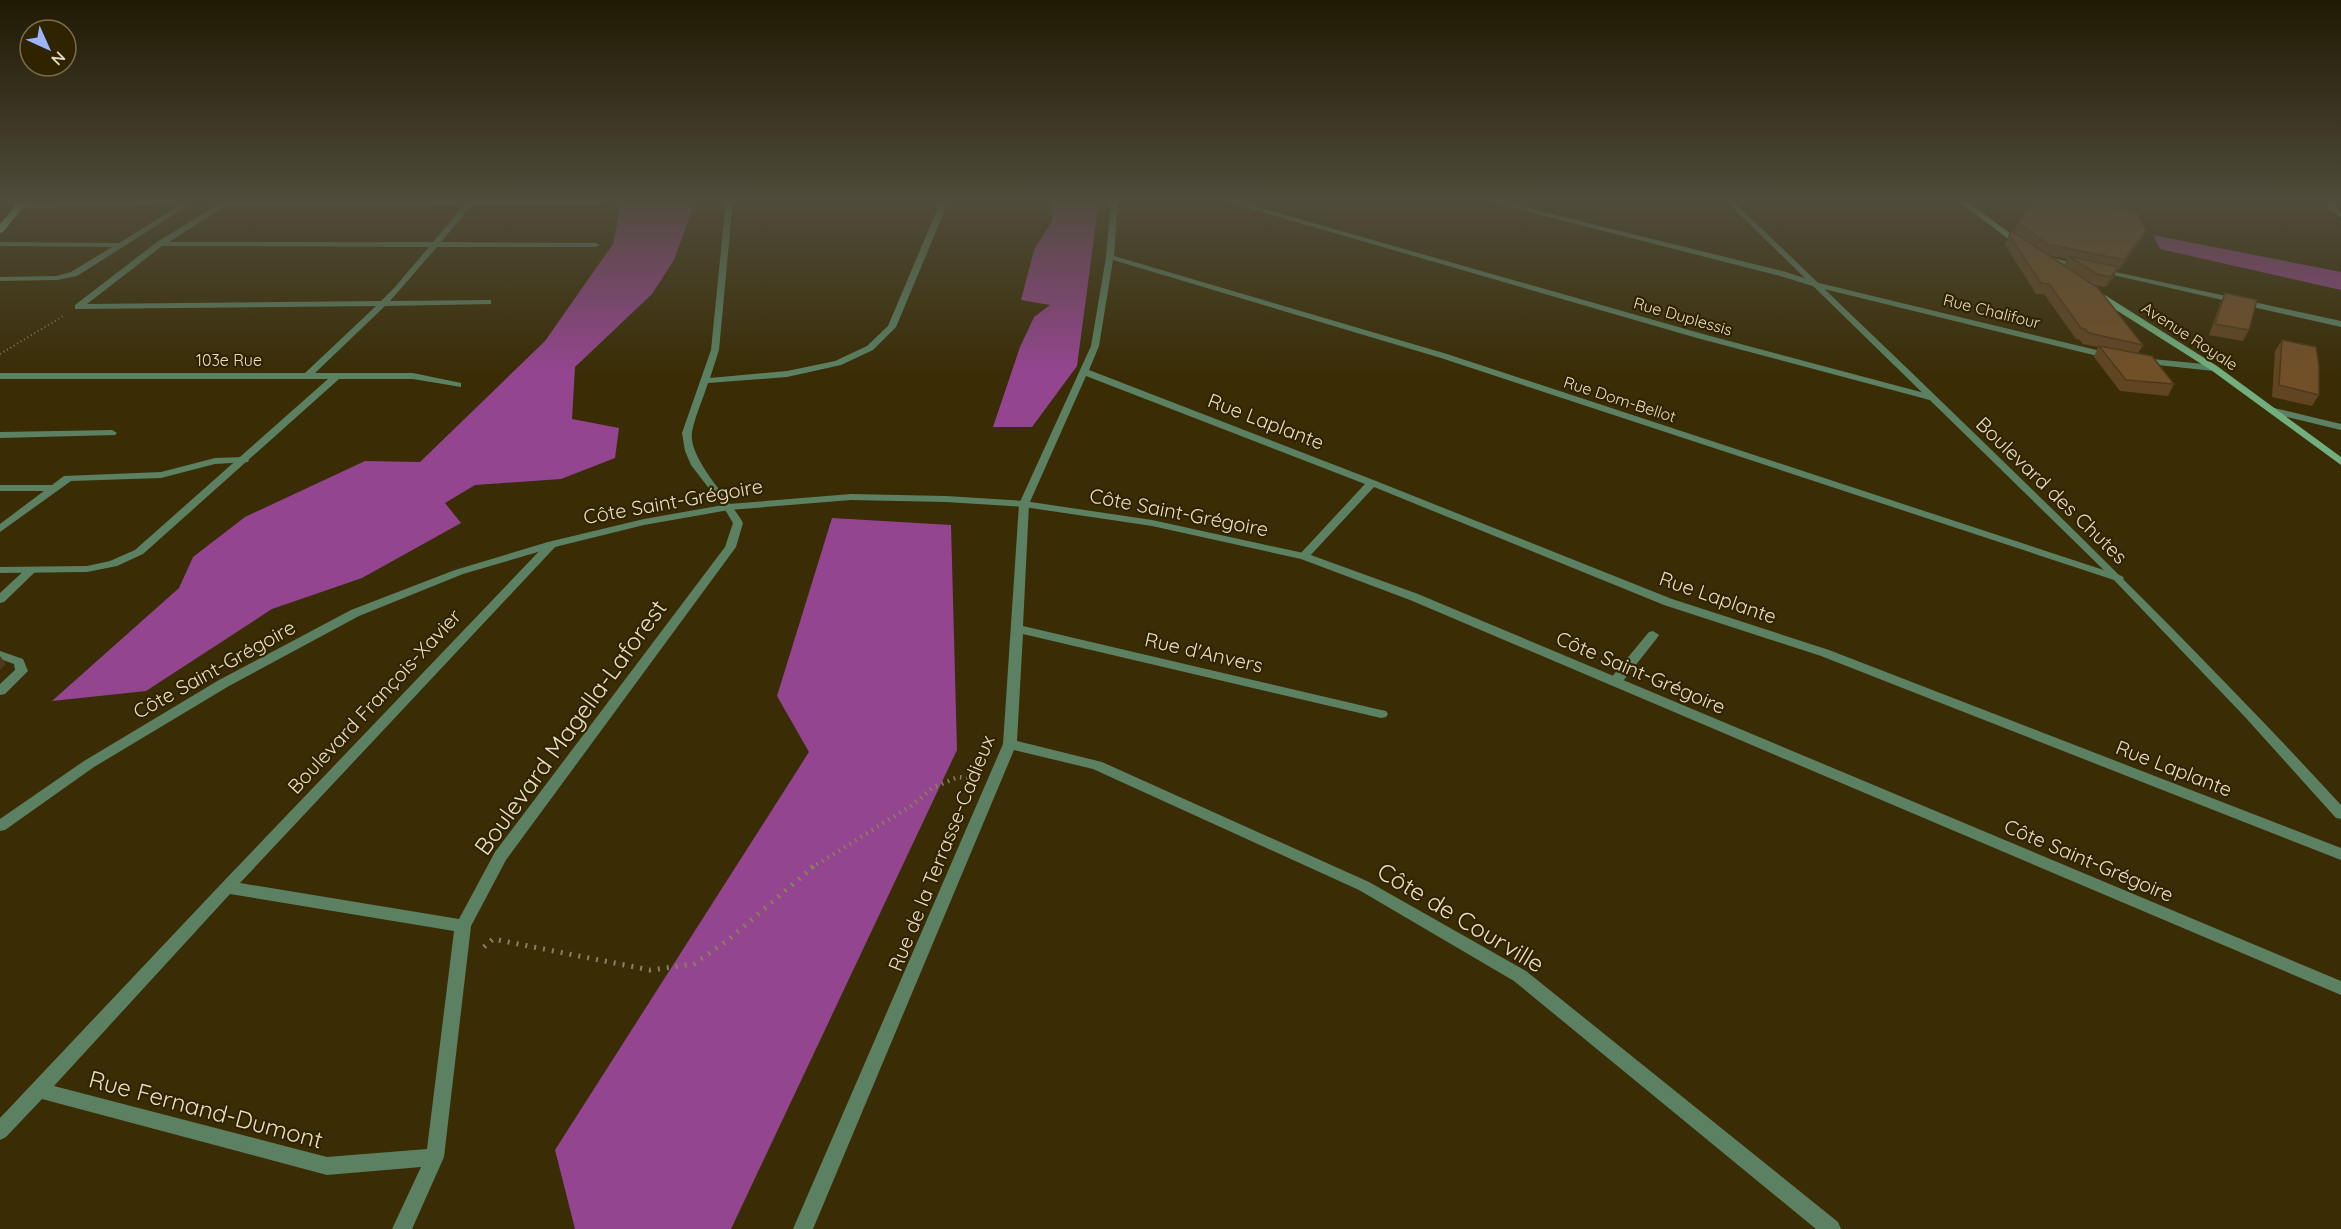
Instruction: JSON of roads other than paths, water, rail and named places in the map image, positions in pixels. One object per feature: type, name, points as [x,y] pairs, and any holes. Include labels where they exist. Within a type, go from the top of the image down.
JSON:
[{"type":"main road","points":[[2039,257],[2067,275]]},
{"type":"main road","name":"Avenue Royale","points":[[2086,287],[2214,368],[2341,462]]},
{"type":"street","points":[[0,279],[66,276],[101,257]]},
{"type":"street","points":[[143,257],[78,307],[488,302]]},
{"type":"street","points":[[309,374],[398,289],[424,257]]},
{"type":"street","points":[[724,257],[715,350],[687,433],[690,451],[696,465],[729,507]]},
{"type":"street","points":[[704,381],[787,374],[838,363],[870,348],[892,327],[921,257]]},
{"type":"street","name":"Rue de la Terrasse-Cadieux","points":[[803,1229],[1010,744],[1024,504],[1095,346],[1110,257]]},
{"type":"street","name":"Rue Dom-Bellot","points":[[1111,257],[1444,356],[2118,578]]},
{"type":"street","name":"Rue Duplessis","points":[[1424,257],[1689,333],[1929,397]]},
{"type":"street","name":"Rue Chalifour","points":[[1716,257],[1783,274],[1816,285],[2117,357]]},
{"type":"street","name":"Boulevard des Chutes","points":[[1787,257],[2118,578],[2242,706],[2341,814]]},
{"type":"street","points":[[2043,257],[2084,267]]},
{"type":"street","points":[[2096,269],[2341,324]]},
{"type":"street","points":[[2128,360],[2214,368]]},
{"type":"street","name":"Rue Laplante","points":[[1085,372],[1372,483],[1668,602],[1825,653],[2341,854]]},
{"type":"street","name":"103e Rue","points":[[0,376],[309,374],[413,376],[458,385]]},
{"type":"street","points":[[0,570],[87,569],[113,564],[139,552],[337,376]]},
{"type":"street","points":[[2274,411],[2341,427]]},
{"type":"street","points":[[0,435],[112,433]]},
{"type":"street","points":[[0,529],[68,478],[161,475],[215,461],[244,460]]},
{"type":"street","points":[[1304,556],[1372,483]]},
{"type":"street","points":[[0,488],[56,488]]},
{"type":"street","name":"Côte Saint-Grégoire","points":[[0,826],[88,764],[224,683],[356,613],[459,572],[552,544],[644,522],[729,507],[851,497],[946,498],[1024,504],[1152,523],[1304,556],[1414,597],[2341,988]]},
{"type":"street","name":"Boulevard Magella-Laforest","points":[[402,1229],[435,1157],[464,926],[500,856],[730,547],[738,523],[729,507]]},
{"type":"street","name":"Boulevard François-Xavier","points":[[0,1131],[552,544]]},
{"type":"street","points":[[0,599],[31,570]]},
{"type":"street","name":"Rue d'Anvers","points":[[1018,629],[1381,714]]},
{"type":"street","points":[[1615,682],[1653,635]]},
{"type":"street","points":[[0,655],[19,662],[22,671],[0,692]]},
{"type":"street","name":"Côte de Courville","points":[[1010,744],[1098,765],[1364,886],[1520,976],[1831,1229]]},
{"type":"street","points":[[227,887],[464,926]]},
{"type":"street","name":"Rue Fernand-Dumont","points":[[39,1090],[327,1166],[435,1157]]}]
